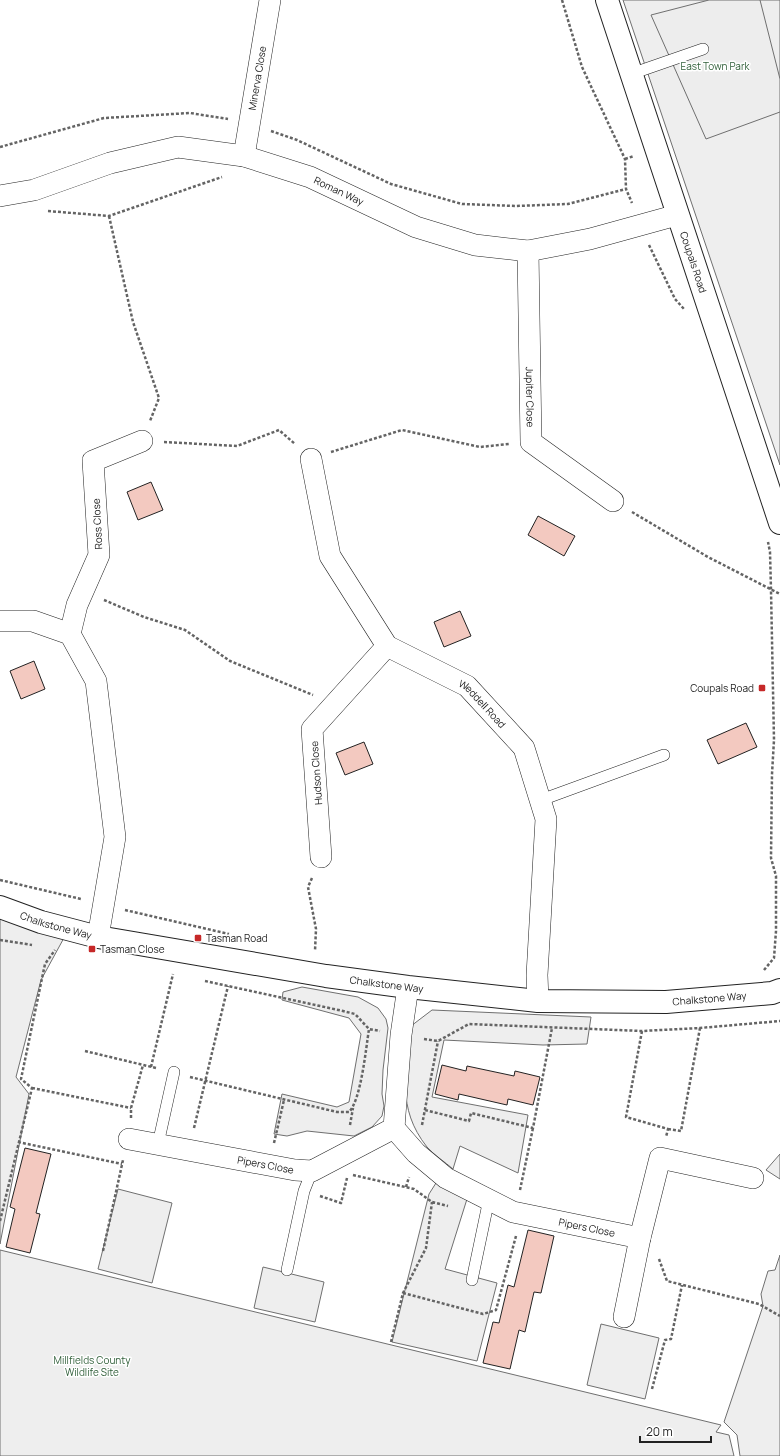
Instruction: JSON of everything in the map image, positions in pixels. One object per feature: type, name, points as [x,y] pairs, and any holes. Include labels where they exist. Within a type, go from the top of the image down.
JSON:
[{"type":"street","name":"Minerva Close","points":[[244,156],[270,0]]},
{"type":"street","name":"Coupals Road","points":[[607,0],[780,523]]},
{"type":"street","name":"Roman Way","points":[[0,196],[34,190],[110,164],[178,147],[244,156],[310,177],[416,227],[474,245],[528,251],[590,240],[640,224],[677,215]]},
{"type":"street","name":"Jupiter Close","points":[[528,251],[531,442],[613,501]]},
{"type":"street","name":"Ross Close","points":[[70,634],[78,605],[99,556],[94,461],[142,441]]},
{"type":"street","points":[[311,459],[330,556],[386,646]]},
{"type":"street","points":[[0,621],[33,621],[70,634],[96,681],[115,837],[98,937]]},
{"type":"street","name":"Hudson Close","points":[[322,857],[312,729],[386,646]]},
{"type":"street","name":"Weddell Road","points":[[386,646],[467,686],[524,748],[546,819],[538,1001]]},
{"type":"street","name":"Chalkstone Way","points":[[0,907],[41,922],[98,937],[326,976],[408,987],[538,1001],[666,1002],[772,993],[780,990]]},
{"type":"street","points":[[394,1128],[401,1035],[408,987]]},
{"type":"street","name":"Pipers Close","points":[[129,1139],[294,1170],[312,1170],[394,1128],[416,1153],[446,1178],[487,1207],[640,1238]]},
{"type":"street","points":[[624,1318],[640,1238],[660,1158],[753,1178]]},
{"type":"lane","points":[[631,74],[703,49]]},
{"type":"lane","points":[[541,800],[664,755]]},
{"type":"lane","points":[[158,1144],[174,1072]]},
{"type":"lane","points":[[287,1270],[304,1192],[312,1170]]},
{"type":"lane","points":[[472,1280],[487,1207]]},
{"type":"path","points":[[562,0],[582,67],[625,159],[626,188],[640,224],[675,299],[685,310]]},
{"type":"path","points":[[43,211],[50,210],[109,216],[228,175]]},
{"type":"path","points":[[109,216],[133,322],[159,398],[142,441],[237,446],[279,430],[311,459],[402,430],[480,447],[531,442]]},
{"type":"path","points":[[613,501],[708,557],[780,594]]},
{"type":"path","points":[[84,591],[144,617],[186,630],[230,661],[335,704]]},
{"type":"path","points":[[315,953],[316,929],[308,887],[322,857]]},
{"type":"path","points":[[56,949],[45,964],[21,1079],[32,1088],[131,1108]]},
{"type":"path","points":[[151,1067],[173,974]]},
{"type":"path","points":[[188,1150],[228,986]]},
{"type":"path","points":[[522,1214],[518,1198],[552,1028]]},
{"type":"path","points":[[642,1031],[626,1117],[668,1129],[681,1131],[700,1028]]},
{"type":"path","points":[[85,1051],[337,1112],[349,1112],[353,1108],[358,1092],[369,1029]]},
{"type":"path","points":[[406,1187],[416,1153],[438,1041]]},
{"type":"path","points":[[0,1222],[32,1088]]},
{"type":"path","points":[[269,1165],[284,1099]]},
{"type":"path","points":[[425,1110],[468,1120],[471,1113],[533,1128]]},
{"type":"path","points":[[660,1158],[668,1129]]},
{"type":"path","points":[[18,1142],[122,1164]]},
{"type":"path","points":[[304,1192],[340,1203],[348,1174],[414,1189],[432,1202],[487,1207]]},
{"type":"path","points":[[391,1342],[402,1293],[426,1248],[432,1202]]},
{"type":"path","points":[[640,1238],[654,1246],[667,1281],[759,1304],[780,1316]]},
{"type":"path","points":[[652,1389],[665,1340],[671,1339],[682,1285]]},
{"type":"green space","name":"East Town Park","points":[[623,0],[780,0],[780,465]]},
{"type":"green space","points":[[0,919],[7,919],[65,936],[41,980],[16,1077],[29,1094],[0,1244]]},
{"type":"green space","points":[[302,987],[358,997],[378,1008],[386,1019],[388,1028],[383,1070],[382,1094],[384,1106],[382,1116],[372,1127],[354,1136],[307,1131],[287,1136],[274,1134],[282,1094],[337,1107],[349,1102],[361,1034],[349,1018],[282,1000],[283,992]]},
{"type":"green space","points":[[432,1010],[591,1017],[587,1044],[543,1045],[444,1040],[432,1097],[528,1115],[518,1173],[460,1146],[453,1169],[427,1147],[417,1132],[407,1103],[407,1058],[411,1026]]},
{"type":"green space","points":[[780,1154],[780,1179],[766,1170]]},
{"type":"green space","points":[[436,1183],[467,1199],[445,1269],[497,1283],[477,1361],[392,1342],[429,1194]]},
{"type":"green space","points":[[118,1189],[172,1203],[152,1283],[98,1269]]},
{"type":"green space","name":"Millfields County Wildlife Site","points":[[0,1250],[721,1425],[716,1432],[729,1435],[734,1456],[0,1456]]},
{"type":"green space","points":[[780,1255],[780,1456],[740,1456],[737,1435],[724,1422],[763,1306],[761,1294],[768,1271],[775,1270]]},
{"type":"green space","points":[[263,1267],[324,1282],[315,1322],[254,1308]]},
{"type":"green space","points":[[601,1324],[659,1338],[645,1399],[587,1385]]},
{"type":"shaded area","name":"East Town Park","points":[[709,0],[760,0],[780,79],[780,112],[706,139],[651,15]]},
{"type":"building","points":[[151,482],[163,510],[138,520],[127,492]]},
{"type":"building","points":[[538,516],[575,536],[564,556],[528,535]]},
{"type":"building","points":[[460,611],[471,636],[444,647],[434,622]]},
{"type":"building","points":[[34,661],[45,689],[21,699],[10,671]]},
{"type":"building","points":[[746,723],[757,747],[718,764],[707,740]]},
{"type":"building","points":[[364,742],[373,764],[345,775],[336,753]]},
{"type":"building","points":[[442,1065],[466,1071],[467,1066],[514,1076],[515,1071],[540,1077],[533,1105],[508,1099],[507,1105],[459,1094],[458,1100],[435,1094]]},
{"type":"building","points":[[25,1148],[51,1154],[36,1213],[40,1214],[30,1253],[6,1247],[15,1209],[10,1207]]},
{"type":"building","points":[[528,1230],[554,1236],[541,1293],[534,1292],[525,1332],[519,1330],[510,1369],[483,1363],[493,1322],[499,1323],[508,1285],[514,1287]]},
{"type":"place","name":"Coupals Road","points":[[762,688]]},
{"type":"place","name":"Tasman Road","points":[[198,938]]},
{"type":"place","name":"Tasman Close","points":[[92,949]]}]
